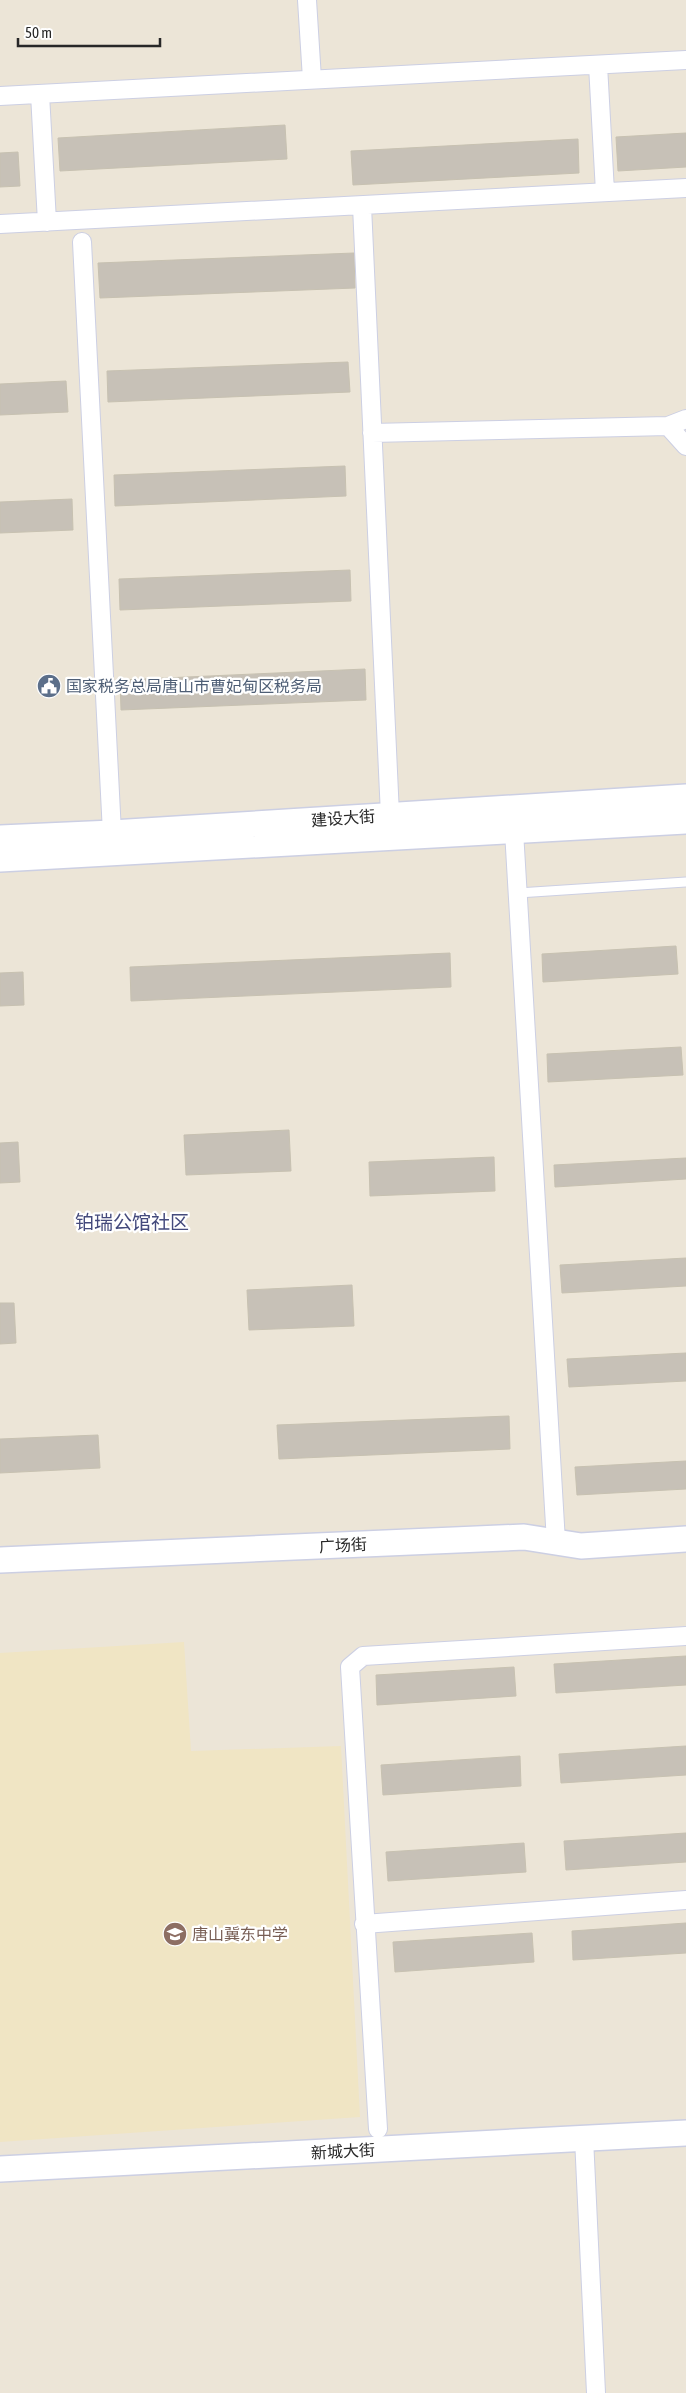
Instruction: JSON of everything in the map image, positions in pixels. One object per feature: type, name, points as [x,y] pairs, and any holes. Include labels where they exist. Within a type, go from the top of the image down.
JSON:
[{"type":"main road","name":"建设大街","points":[[0,838],[112,833],[686,797]]},
{"type":"main road","name":"建设大街","points":[[0,859],[686,821]]},
{"type":"main road","name":"广场街","points":[[0,1560],[524,1538],[581,1546],[686,1539]]},
{"type":"main road","name":"新城大街","points":[[0,2169],[686,2133]]},
{"type":"street","points":[[307,0],[312,80]]},
{"type":"street","points":[[0,96],[686,60]]},
{"type":"street","points":[[598,65],[605,192]]},
{"type":"street","points":[[40,94],[47,222]]},
{"type":"street","points":[[0,224],[686,188]]},
{"type":"street","points":[[362,206],[390,815]]},
{"type":"street","points":[[82,242],[112,833]]},
{"type":"street","points":[[372,433],[668,426],[686,419]]},
{"type":"street","points":[[668,426],[686,446]]},
{"type":"street","points":[[514,831],[556,1542]]},
{"type":"street","points":[[378,2129],[364,1924],[350,1667],[362,1656],[686,1636]]},
{"type":"street","points":[[364,1924],[686,1900]]},
{"type":"street","points":[[584,2138],[596,2393]]},
{"type":"lane","points":[[518,893],[686,882]]},
{"type":"shaded area","name":"唐山冀东中学","points":[[184,1642],[191,1751],[341,1746],[360,2117],[0,2142],[0,1653]]},
{"type":"building","points":[[285,125],[287,159],[60,171],[58,138]]},
{"type":"building","points":[[686,133],[686,167],[618,171],[616,137]]},
{"type":"building","points":[[578,139],[579,173],[353,185],[351,151]]},
{"type":"building","points":[[18,152],[20,186],[0,187],[0,153]]},
{"type":"building","points":[[354,253],[355,288],[100,298],[98,263]]},
{"type":"building","points":[[348,362],[350,392],[108,402],[107,371]]},
{"type":"building","points":[[66,381],[68,412],[0,415],[0,384]]},
{"type":"building","points":[[345,466],[346,496],[115,506],[114,475]]},
{"type":"building","points":[[72,499],[73,530],[0,533],[0,502]]},
{"type":"building","points":[[350,570],[351,601],[120,610],[119,579]]},
{"type":"building","points":[[365,669],[366,700],[121,710],[120,680]]},
{"type":"building","points":[[676,946],[678,974],[543,982],[542,954]]},
{"type":"building","points":[[450,953],[451,987],[131,1001],[130,967]]},
{"type":"building","points":[[23,972],[24,1005],[0,1006],[0,973]]},
{"type":"building","points":[[681,1047],[683,1075],[548,1082],[547,1054]]},
{"type":"building","points":[[289,1130],[291,1171],[186,1175],[184,1135]]},
{"type":"building","points":[[18,1142],[20,1182],[0,1183],[0,1143]]},
{"type":"building","points":[[494,1157],[495,1191],[370,1196],[369,1162]]},
{"type":"building","points":[[686,1158],[686,1179],[555,1187],[554,1165]]},
{"type":"building","points":[[686,1258],[686,1286],[562,1293],[560,1265]]},
{"type":"building","points":[[352,1285],[354,1326],[249,1330],[247,1290]]},
{"type":"building","points":[[0,1303],[14,1303],[16,1343],[0,1344]]},
{"type":"building","points":[[686,1353],[686,1381],[569,1387],[567,1359]]},
{"type":"building","points":[[509,1416],[510,1449],[279,1459],[277,1425]]},
{"type":"building","points":[[98,1435],[100,1468],[0,1473],[0,1439]]},
{"type":"building","points":[[686,1461],[686,1489],[577,1495],[575,1467]]},
{"type":"building","points":[[686,1656],[686,1685],[556,1693],[554,1664]]},
{"type":"building","points":[[514,1667],[516,1696],[377,1705],[376,1675]]},
{"type":"building","points":[[686,1746],[686,1775],[561,1783],[559,1754]]},
{"type":"building","points":[[520,1756],[521,1786],[383,1795],[381,1765]]},
{"type":"building","points":[[686,1833],[686,1862],[566,1870],[564,1841]]},
{"type":"building","points":[[524,1843],[526,1872],[388,1881],[386,1852]]},
{"type":"building","points":[[686,1923],[686,1953],[573,1960],[572,1931]]},
{"type":"building","points":[[532,1933],[534,1962],[395,1972],[393,1942]]},
{"type":"place","name":"国家税务总局唐山市曹妃甸区税务局","points":[[49,686]]},
{"type":"place","name":"唐山冀东中学","points":[[175,1934]]},
{"type":"district","name":"铂瑞公馆社区","points":[[132,1222]]}]
